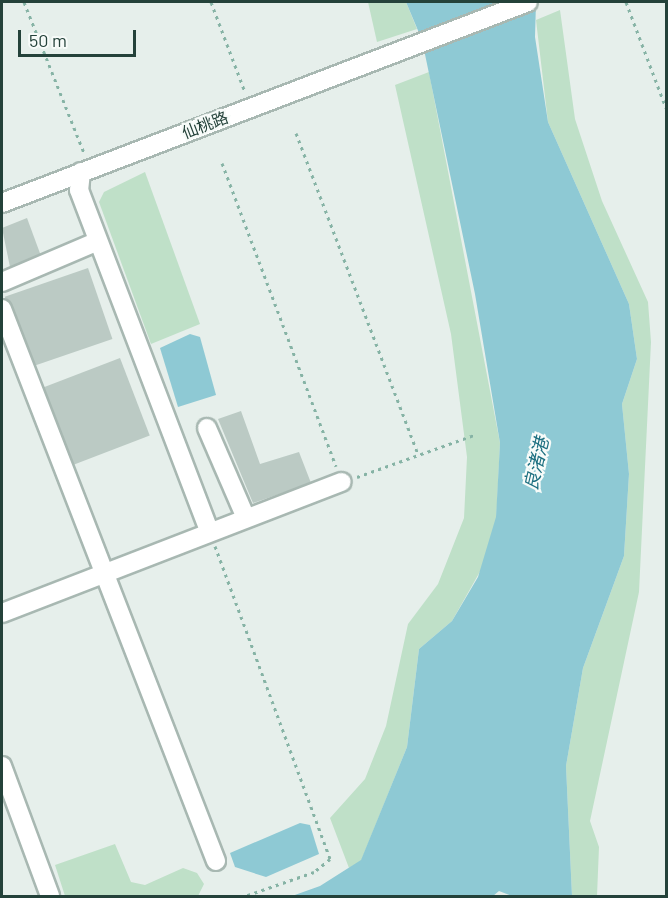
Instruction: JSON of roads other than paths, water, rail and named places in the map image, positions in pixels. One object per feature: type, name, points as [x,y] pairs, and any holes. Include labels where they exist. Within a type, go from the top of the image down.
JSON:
[{"type":"street","name":"仙桃路","points":[[2,203],[528,2]]},
{"type":"street","points":[[85,170],[79,190],[209,531]]},
{"type":"street","points":[[2,282],[98,241]]},
{"type":"street","points":[[2,309],[216,861]]},
{"type":"street","points":[[207,428],[246,518]]},
{"type":"street","points":[[2,613],[209,531],[342,482]]},
{"type":"street","points":[[2,766],[50,897]]},
{"type":"water","name":"良渚港","points":[[406,2],[536,2],[535,37],[548,122],[629,304],[637,359],[622,404],[629,474],[624,556],[583,668],[566,766],[572,896],[512,896],[499,891],[493,896],[292,896],[320,886],[361,860],[407,747],[419,649],[452,621],[478,577],[496,517],[500,443],[475,294],[422,40]]},
{"type":"water","points":[[190,334],[200,337],[216,395],[178,407],[160,348]]},
{"type":"water","points":[[300,823],[310,825],[319,854],[266,877],[235,867],[230,853]]}]
